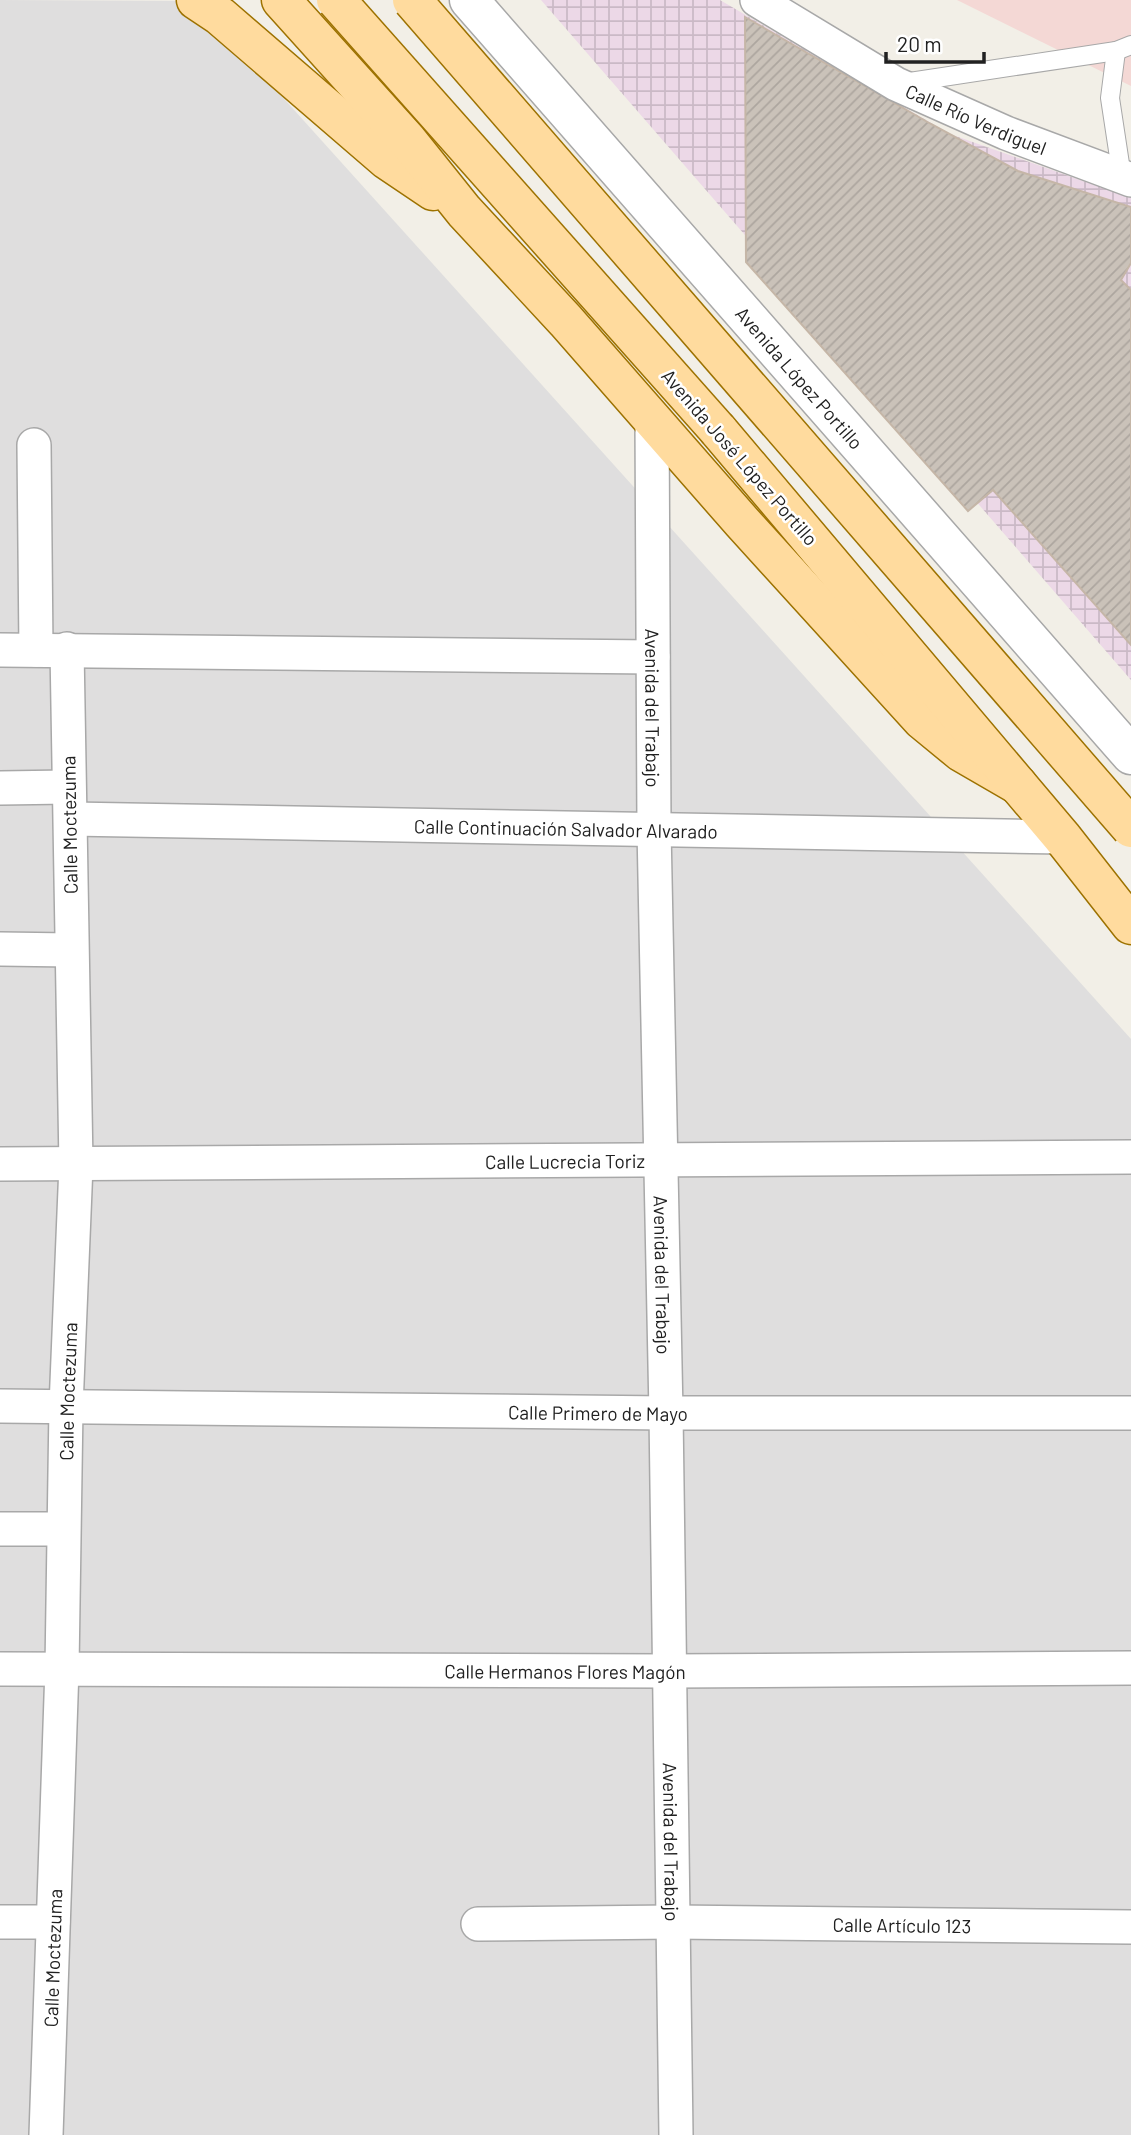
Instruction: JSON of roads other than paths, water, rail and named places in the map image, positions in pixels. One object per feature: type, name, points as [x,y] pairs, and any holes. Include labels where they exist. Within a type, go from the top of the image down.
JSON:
[{"type":"main road","points":[[196,0],[220,16],[387,160],[464,211]]},
{"type":"main road","points":[[281,0],[408,141],[464,211],[652,416],[742,522],[922,720],[961,752],[1018,785]]},
{"type":"main road","name":"Avenida José López Portillo","points":[[336,0],[718,430],[1062,837],[1131,925]]},
{"type":"main road","points":[[412,0],[1131,828]]},
{"type":"street","name":"Avenida López Portillo","points":[[469,0],[1131,755]]},
{"type":"street","name":"Calle Río Verdiguel","points":[[757,0],[896,84],[1006,133],[1126,178]]},
{"type":"street","name":"Avenida del Trabajo","points":[[652,416],[654,829],[666,1413],[676,2135]]},
{"type":"street","name":"Calle Moctezuma","points":[[34,445],[51,650],[69,803],[76,1165],[66,1407],[62,1668],[46,2135]]},
{"type":"street","points":[[0,650],[653,657]]},
{"type":"street","name":"Calle Continuación Salvador Alvarado","points":[[0,788],[69,803],[654,829],[1062,837]]},
{"type":"street","points":[[0,949],[71,950]]},
{"type":"street","name":"Calle Lucrecia Toriz","points":[[0,1164],[1131,1157]]},
{"type":"street","name":"Calle Primero de Mayo","points":[[0,1406],[666,1413],[1131,1413]]},
{"type":"street","points":[[0,1529],[63,1529]]},
{"type":"street","name":"Calle Hermanos Flores Magón","points":[[0,1669],[668,1671],[1131,1668]]},
{"type":"street","points":[[0,1922],[53,1922]]},
{"type":"street","name":"Calle Artículo 123","points":[[478,1924],[673,1922],[1131,1927]]},
{"type":"lane","points":[[896,84],[1123,48],[1110,98],[1126,178]]}]
